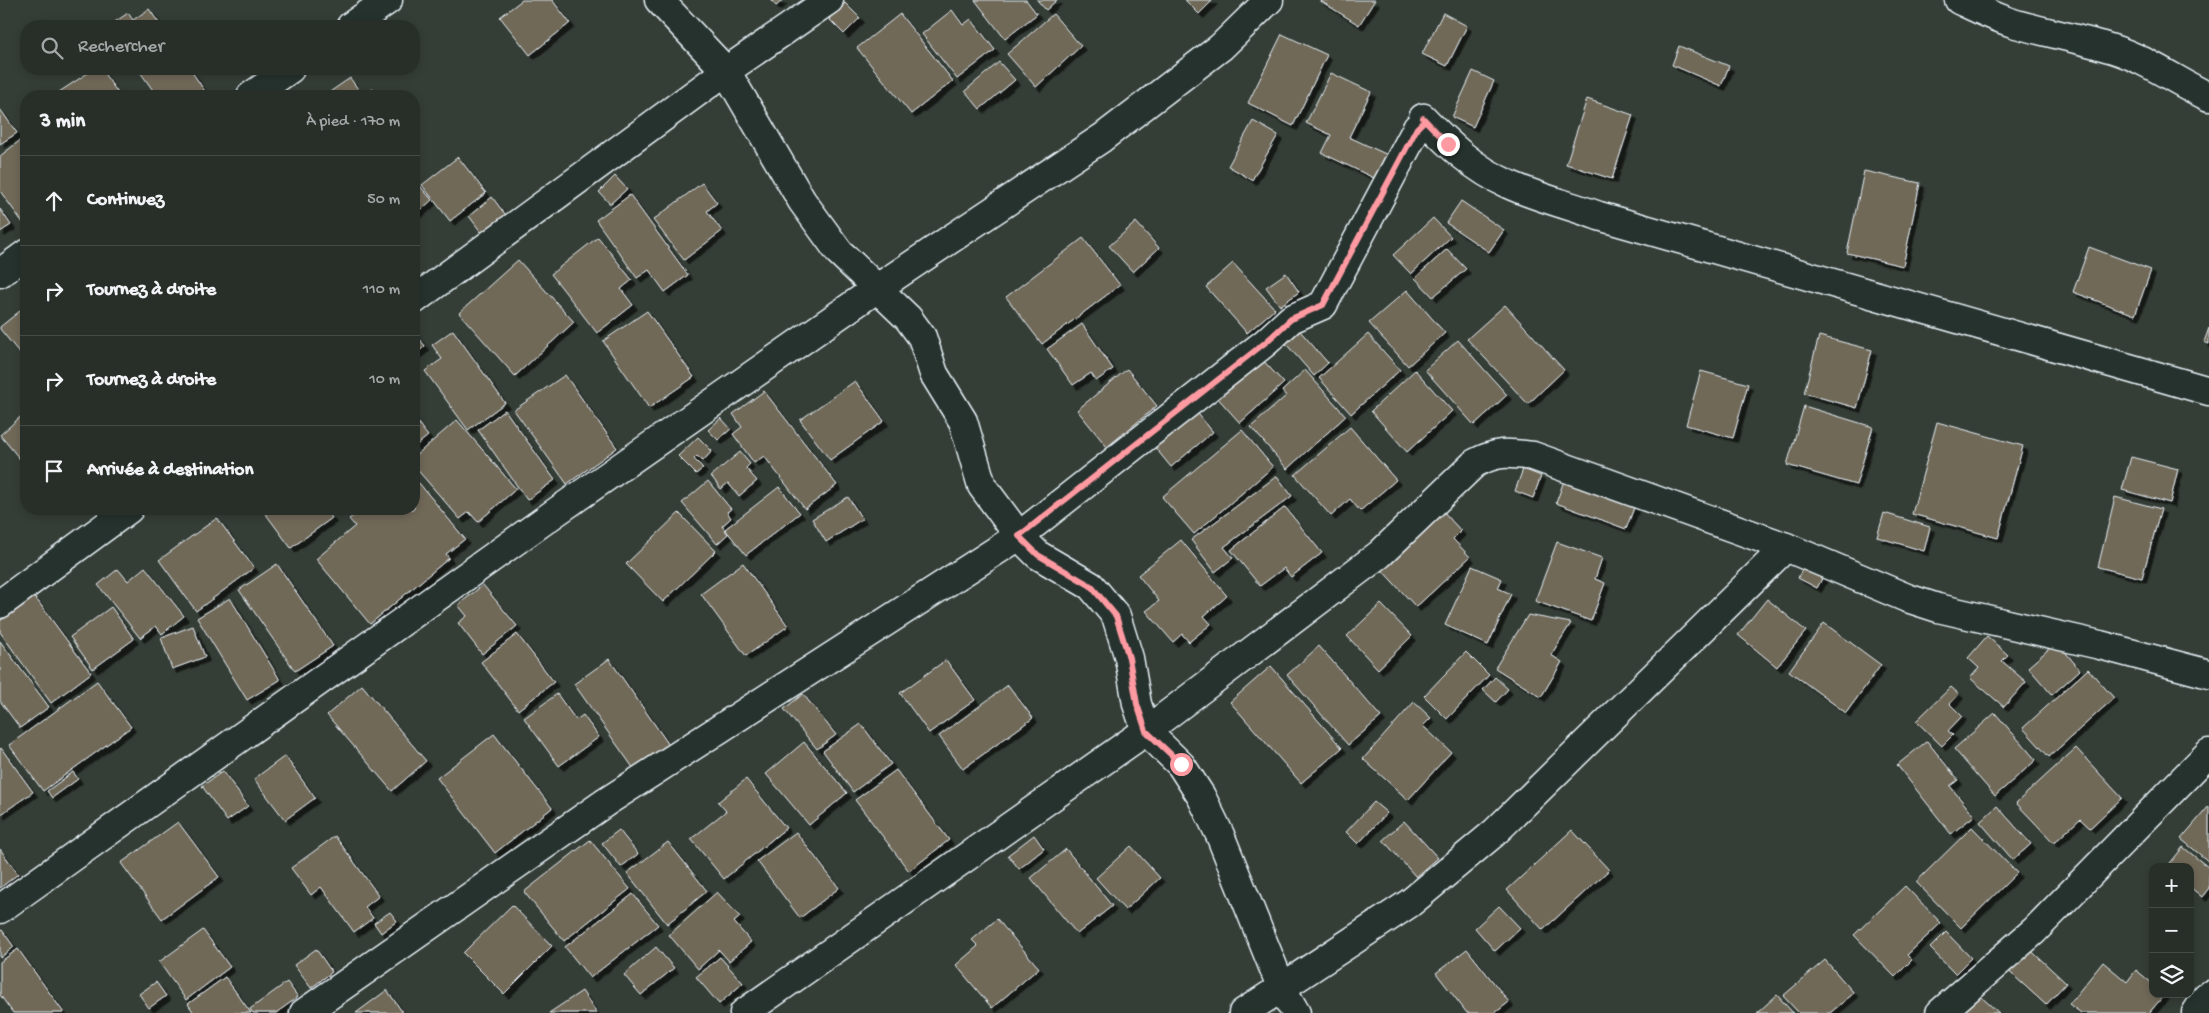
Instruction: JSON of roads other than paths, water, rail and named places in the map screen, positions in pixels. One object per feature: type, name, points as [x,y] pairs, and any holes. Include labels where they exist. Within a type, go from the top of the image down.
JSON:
[{"type":"street","points":[[360,20],[388,0]]},
{"type":"street","points":[[659,0],[726,71],[802,201],[839,252],[908,318],[922,338],[934,374],[962,421],[982,486],[1019,536],[1038,555],[1091,586],[1116,616],[1129,658],[1137,704],[1146,731],[1181,764],[1201,796],[1220,835],[1282,989],[1296,1013]]},
{"type":"street","points":[[420,296],[726,71],[829,0]]},
{"type":"street","points":[[0,909],[548,518],[876,289],[1102,138],[1221,47],[1269,0]]},
{"type":"street","points":[[1959,0],[2016,24],[2114,49],[2152,64],[2189,88],[2209,97]]},
{"type":"street","points":[[260,90],[281,75]]},
{"type":"street","points":[[304,1013],[606,802],[1019,536],[1266,342],[1291,319],[1323,305],[1417,128],[1424,121],[1423,118],[1448,144],[1474,165],[1508,184],[1590,213],[2209,391]]},
{"type":"street","points":[[0,272],[20,258]]},
{"type":"street","points":[[744,1013],[1146,731],[1380,554],[1476,464],[1492,454],[1508,453],[1533,456],[1786,547],[1907,598],[1938,608],[2100,644],[2209,674]]},
{"type":"street","points":[[0,604],[121,515]]},
{"type":"street","points":[[1243,1013],[1410,903],[1494,833],[1786,547]]},
{"type":"street","points":[[1940,1013],[2034,931],[2209,754]]},
{"type":"street","points":[[2196,1013],[2206,996],[2209,995]]}]
